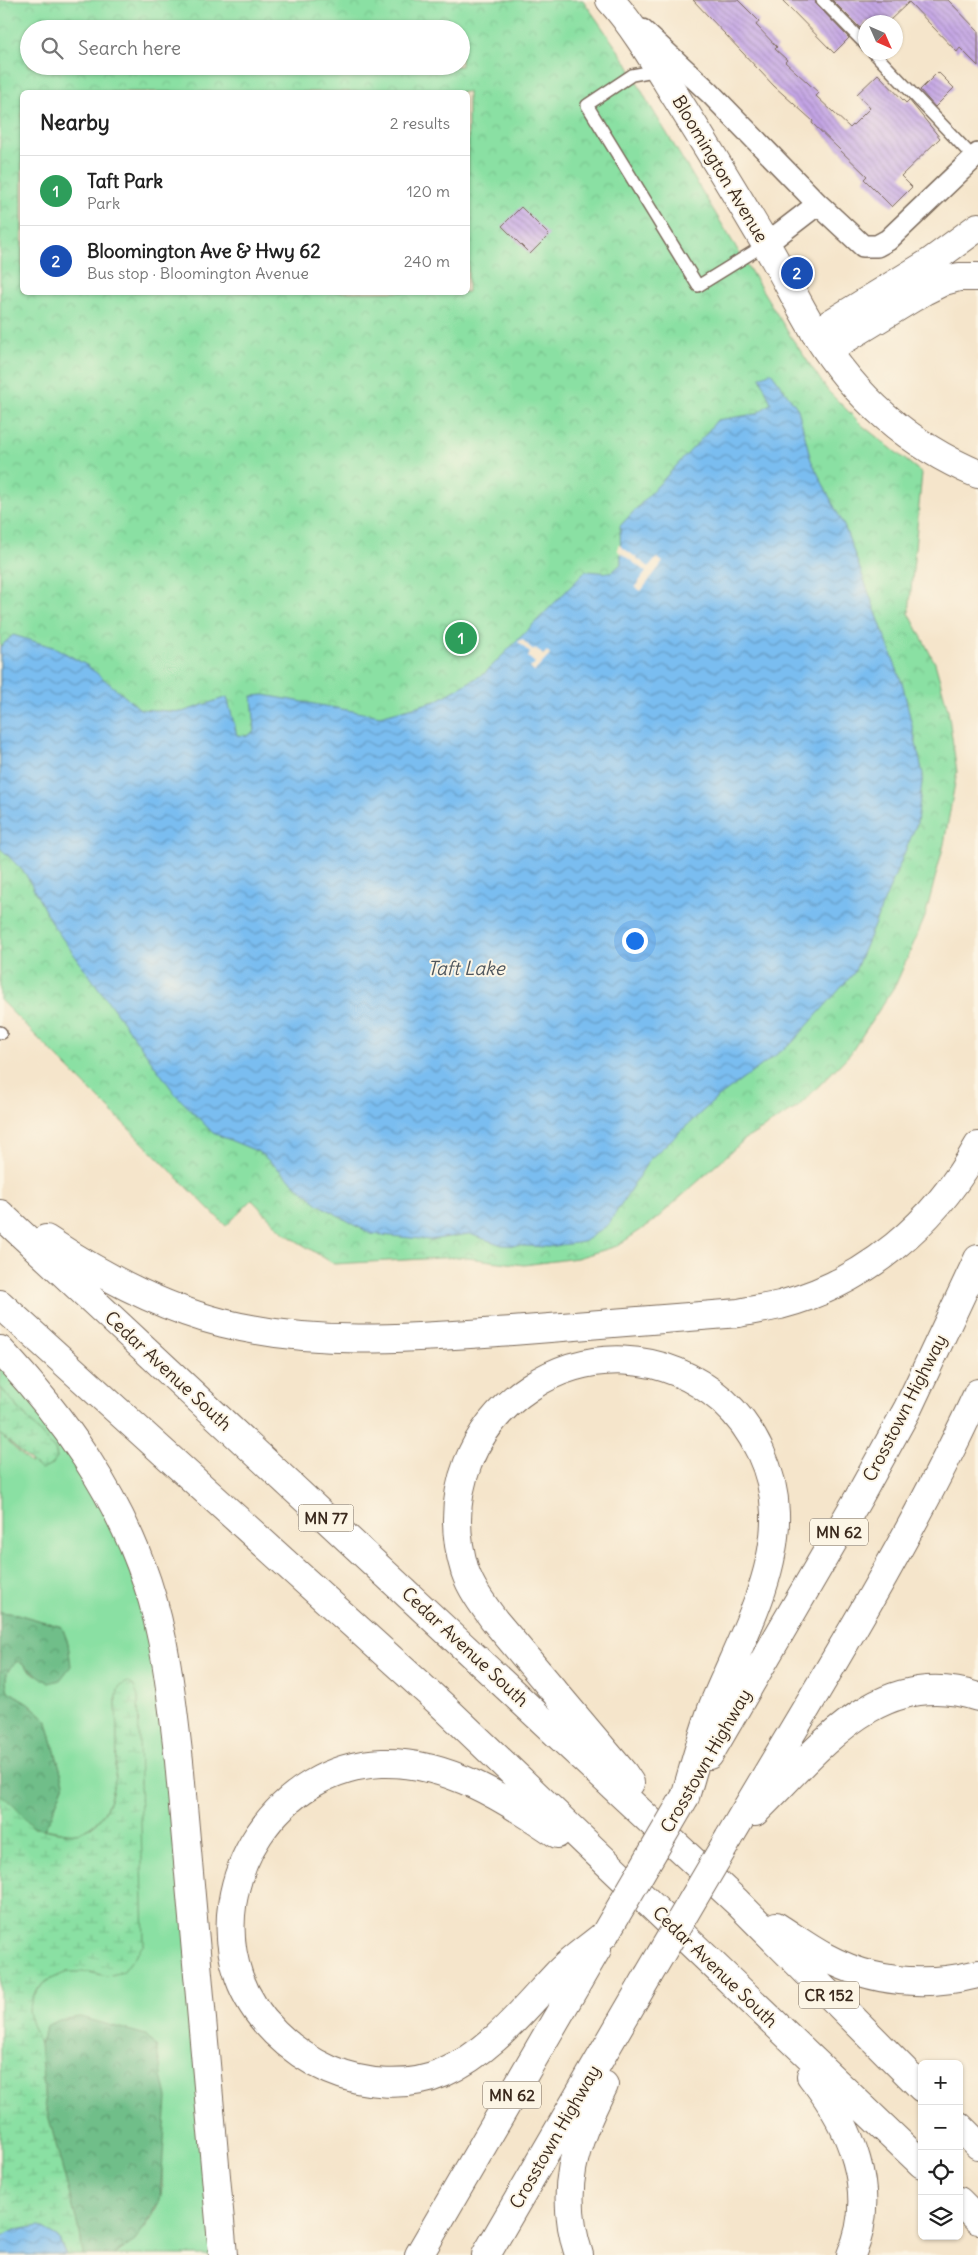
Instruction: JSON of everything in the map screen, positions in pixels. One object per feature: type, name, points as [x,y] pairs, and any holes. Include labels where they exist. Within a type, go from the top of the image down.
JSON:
[{"type":"main road","name":"Bloomington Avenue","points":[[611,1],[659,70],[766,244],[821,341],[869,403],[893,424],[952,463],[978,474]]},
{"type":"main road","points":[[821,341],[978,227]]},
{"type":"main road","points":[[821,341],[944,281],[959,277],[978,277]]},
{"type":"main road","points":[[0,1207],[72,1257],[120,1284],[172,1306],[222,1323],[310,1338],[362,1340],[459,1335],[739,1313],[781,1305],[817,1292],[855,1274],[893,1249],[925,1219],[951,1189],[978,1146]]},
{"type":"main road","name":"Cedar Avenue South","points":[[0,1214],[737,1902],[918,2084]]},
{"type":"main road","name":"Crosstown Highway","points":[[419,2255],[872,1473],[939,1344],[978,1259]]},
{"type":"main road","name":"Cedar Avenue South","points":[[0,1304],[442,1705],[918,2160]]},
{"type":"main road","points":[[0,1350],[46,1402],[95,1470],[132,1543],[147,1583],[159,1626],[174,1710],[223,2255]]},
{"type":"main road","points":[[656,1826],[624,1774],[484,1606],[466,1573],[460,1548],[457,1525],[459,1494],[467,1466],[479,1440],[498,1415],[520,1393],[545,1377],[576,1366],[609,1360],[636,1361],[660,1366],[705,1388],[732,1409],[749,1431],[762,1454],[772,1486],[776,1513],[773,1547],[764,1584],[712,1709],[685,1797]]},
{"type":"main road","name":"Crosstown Highway","points":[[486,2255],[897,1553],[956,1442],[978,1393]]},
{"type":"main road","points":[[729,1838],[832,1735],[861,1712],[884,1700],[916,1691],[964,1692],[978,1697]]},
{"type":"main road","points":[[605,1934],[559,1972],[519,2017],[476,2055],[442,2074],[416,2081],[391,2083],[365,2081],[338,2073],[312,2062],[291,2047],[269,2026],[251,2002],[239,1977],[233,1952],[231,1923],[234,1890],[243,1863],[258,1834],[278,1810],[301,1791],[326,1776],[360,1766],[382,1763],[434,1770],[464,1780],[493,1793],[529,1814],[621,1877]]},
{"type":"main road","points":[[737,1902],[824,1957],[848,1968],[905,1981],[954,1980],[978,1974]]},
{"type":"main road","points":[[579,2255],[571,2233],[567,2197],[574,2156],[590,2113],[605,2084],[648,1976]]},
{"type":"main road","points":[[756,2006],[817,2083],[832,2106],[854,2150],[862,2177],[863,2203],[861,2225],[852,2255]]},
{"type":"main road","points":[[963,2130],[978,2145]]},
{"type":"main road","points":[[963,2195],[978,2203]]},
{"type":"main road","points":[[963,2205],[978,2220]]},
{"type":"street","name":"Bloomington Avenue","points":[[611,1],[710,93],[818,204],[863,246],[877,246],[888,240],[976,156]]},
{"type":"street","points":[[766,244],[818,204]]},
{"type":"lane","points":[[822,0],[858,37]]},
{"type":"lane","points":[[881,60],[976,156]]},
{"type":"lane","points":[[659,70],[632,75],[587,105],[698,286],[766,244]]},
{"type":"green space","points":[[0,0],[583,0],[627,63],[646,99],[737,249],[791,337],[828,391],[863,426],[922,473],[909,613],[935,663],[948,710],[957,772],[944,844],[925,917],[896,984],[850,1054],[798,1107],[744,1140],[654,1221],[617,1246],[577,1258],[524,1265],[459,1257],[334,1264],[284,1233],[252,1200],[226,1226],[0,1000]]},
{"type":"green space","points":[[0,1361],[42,1406],[121,1536],[167,1697],[216,2255],[114,2255],[142,2232],[157,2208],[161,2195],[162,2168],[47,2026],[40,2044],[30,2019],[29,2010],[33,1997],[42,1985],[55,1977],[68,1972],[78,1971],[107,1976],[138,1717],[138,1697],[116,1696],[117,1753],[115,1774],[111,1794],[104,1812],[93,1825],[77,1833],[44,1829],[51,1817],[64,1783],[46,1719],[28,1703],[8,1691],[6,1677],[11,1667],[18,1661],[36,1675],[70,1666],[68,1643],[62,1627],[17,1614],[0,1612],[0,1434],[30,1463],[57,1458],[55,1450],[0,1387]]},
{"type":"green space","points":[[0,1387],[55,1450],[57,1458],[52,1465],[41,1470],[0,1434]]},
{"type":"green space","points":[[0,1612],[17,1614],[62,1627],[68,1643],[71,1666],[60,1680],[49,1683],[18,1661],[11,1667],[6,1677],[8,1691],[28,1703],[46,1719],[64,1783],[51,1817],[44,1829],[34,1828],[0,1794]]},
{"type":"green space","points":[[127,1682],[134,1686],[138,1697],[144,1944],[123,1972],[107,1976],[90,1972],[67,1972],[47,1981],[35,1992],[29,2009],[31,2022],[40,2044],[45,2104],[80,2234],[83,2255],[66,2255],[58,2237],[15,2230],[0,2238],[0,1794],[34,1828],[61,1833],[76,1833],[92,1826],[104,1813],[111,1796],[117,1754],[116,1696],[119,1687]]},
{"type":"green space","points":[[80,2017],[146,2035],[156,2046],[167,2098],[160,2199],[135,2241],[114,2255],[83,2255],[80,2234],[45,2104],[40,2044],[47,2026],[59,2020]]},
{"type":"water","name":"Taft Lake","points":[[771,372],[798,409],[811,460],[845,528],[903,686],[923,774],[917,823],[854,973],[792,1043],[716,1099],[649,1160],[608,1225],[583,1242],[548,1247],[502,1245],[469,1234],[430,1240],[371,1234],[318,1204],[259,1152],[213,1133],[176,1095],[52,924],[25,873],[0,848],[0,647],[13,635],[56,648],[88,666],[140,709],[182,712],[227,697],[237,735],[247,736],[255,731],[252,696],[264,695],[380,716],[436,701],[485,673],[586,571],[611,573],[621,564],[620,526],[717,420],[756,414],[771,403],[760,377]]},
{"type":"water","points":[[40,2226],[58,2237],[66,2255],[0,2255],[0,2238],[15,2230]]},
{"type":"pier","points":[[618,544],[649,567],[657,558],[663,562],[641,591],[635,587],[646,572],[618,551]]},
{"type":"pier","points":[[522,639],[533,650],[537,649],[543,655],[547,651],[550,655],[534,672],[530,668],[535,663],[528,657],[530,653],[518,642]]},
{"type":"building","points":[[693,0],[738,0],[759,21],[756,25],[777,47],[775,49],[787,60],[785,62],[819,93],[816,96],[850,128],[870,108],[857,94],[878,74],[906,103],[909,100],[940,138],[901,176],[912,187],[892,207],[864,179],[867,176],[812,123],[813,121],[774,86]]},
{"type":"building","points":[[782,0],[815,0],[817,5],[849,38],[834,53]]},
{"type":"building","points":[[832,0],[948,0],[978,31],[978,66],[960,48],[957,52],[909,2],[895,15],[858,15],[858,26]]},
{"type":"building","points":[[938,72],[954,88],[935,107],[920,90]]},
{"type":"building","points":[[521,207],[549,235],[530,254],[502,226]]},
{"type":"place","name":"Bloomington Ave & Hwy 62","points":[[797,273]]},
{"type":"place","name":"Taft Park","points":[[461,638]]}]
